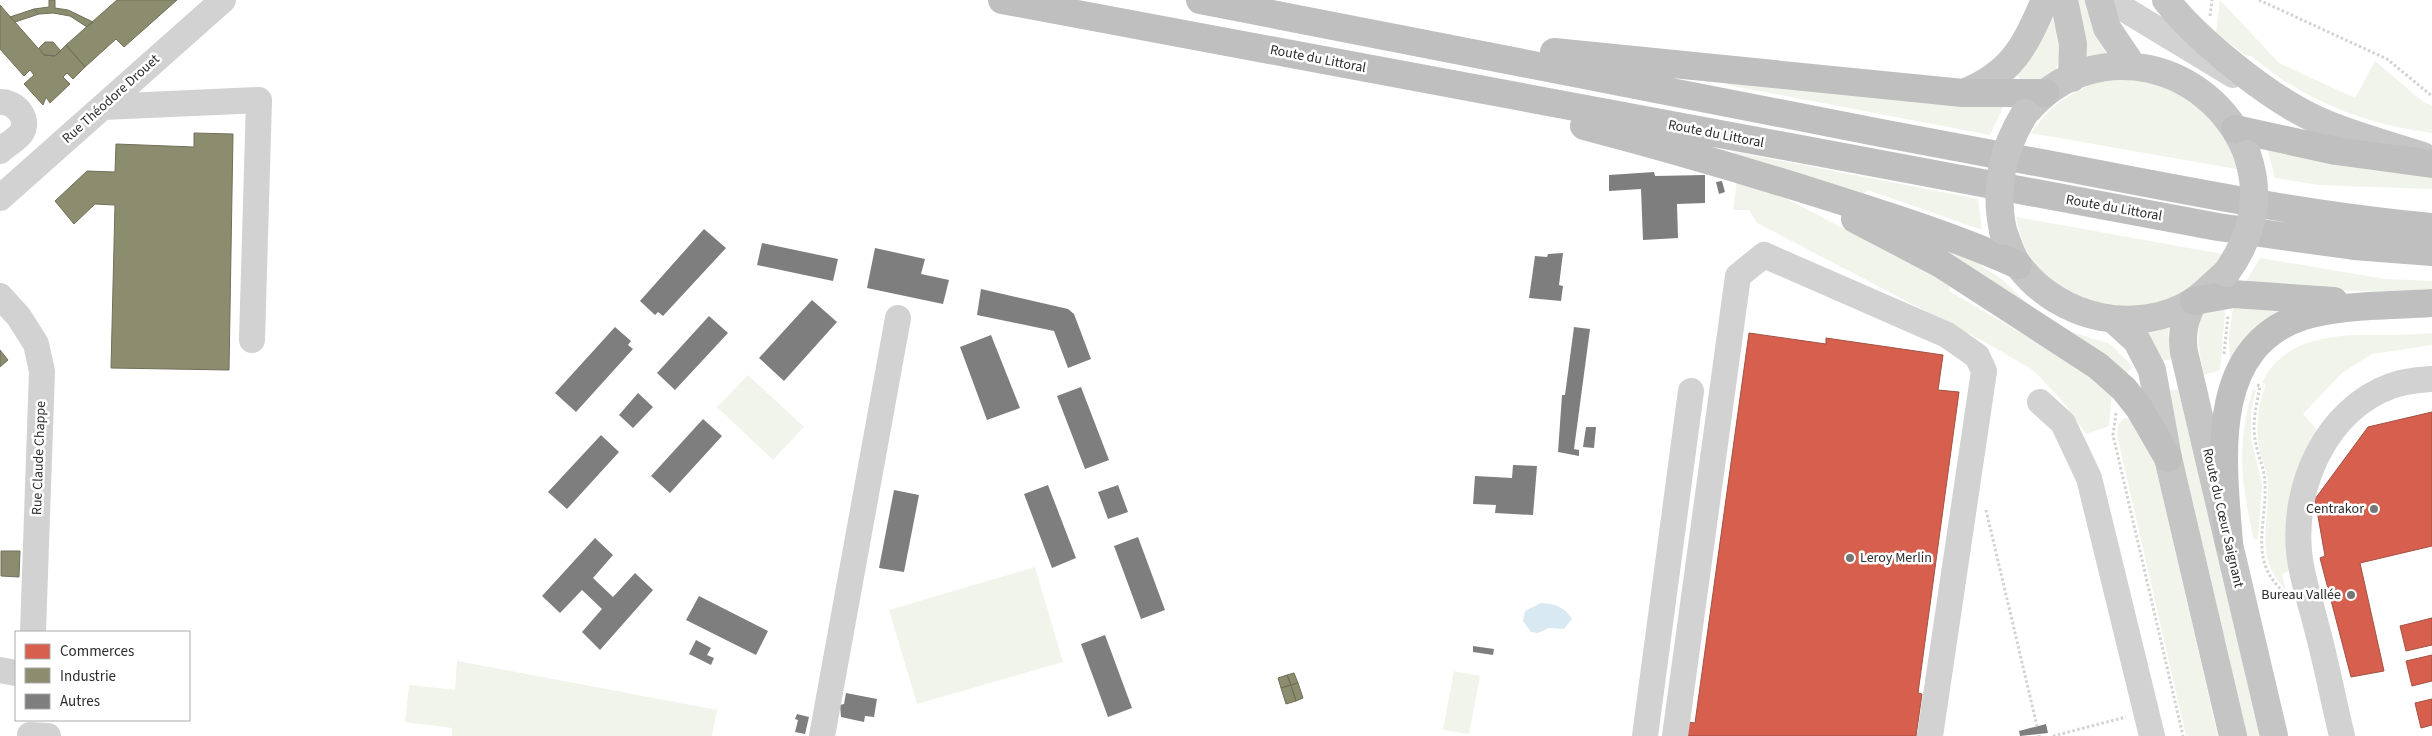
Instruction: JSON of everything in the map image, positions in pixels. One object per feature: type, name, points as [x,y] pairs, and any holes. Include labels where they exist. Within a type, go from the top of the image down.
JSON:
[{"type":"highway","name":"Route du Littoral","points":[[1002,0],[2218,227],[2345,245],[2432,252]]},
{"type":"highway","points":[[1200,0],[1757,110],[2316,214],[2432,227]]},
{"type":"highway","points":[[1373,33],[1963,93],[2045,93]]},
{"type":"highway","points":[[1353,66],[1696,155],[1897,219],[1989,252],[2018,265]]},
{"type":"highway","points":[[2236,129],[2336,151],[2432,164]]},
{"type":"highway","points":[[1782,182],[1941,264],[2085,356],[2124,389],[2139,408],[2168,458]]},
{"type":"highway","points":[[2229,283],[2392,306]]},
{"type":"highway","points":[[2229,543],[2224,460],[2226,415],[2236,376],[2260,343],[2292,320],[2332,310],[2432,303]]},
{"type":"main road","points":[[1963,93],[1992,80],[2012,62],[2045,0]]},
{"type":"main road","points":[[2064,0],[2073,44],[2072,78]]},
{"type":"main road","points":[[2099,0],[2107,28],[2132,65]]},
{"type":"main road","points":[[2166,0],[2201,37],[2263,87],[2299,111],[2337,128],[2432,159]]},
{"type":"main road","points":[[2132,65],[2167,73],[2198,89],[2224,114],[2236,129],[2247,154],[2254,179],[2252,222],[2229,283],[2194,301],[2154,317],[2114,320],[2086,314],[2057,301],[2032,280],[2018,265],[2003,231],[1998,192],[2002,166],[2011,139],[2025,113],[2045,93],[2072,78],[2102,68],[2132,65]]},
{"type":"main road","name":"Route du Cœur Saignant","points":[[2194,301],[2185,318],[2183,342],[2274,736]]},
{"type":"main road","points":[[2114,320],[2137,341],[2148,360],[2158,394],[2168,458],[2233,736]]},
{"type":"street","name":"Rue Théodore Drouet","points":[[0,198],[223,0]]},
{"type":"street","points":[[2109,0],[2265,94],[2299,111]]},
{"type":"street","points":[[103,107],[259,100],[252,340]]},
{"type":"street","points":[[0,102],[6,102],[16,107],[22,116],[24,124],[21,133],[0,150]]},
{"type":"street","points":[[1675,736],[1738,276],[1764,255],[1948,335],[1977,356],[1984,371],[1930,736]]},
{"type":"street","name":"Rue Claude Chappe","points":[[0,296],[19,317],[36,344],[42,371],[33,631]]},
{"type":"street","points":[[822,736],[898,318]]},
{"type":"street","points":[[2342,736],[2302,570],[2299,542],[2302,501],[2312,464],[2327,437],[2359,403],[2392,385],[2432,379]]},
{"type":"street","points":[[1646,736],[1691,390]]},
{"type":"street","points":[[2040,402],[2063,423],[2089,478],[2152,736]]},
{"type":"street","points":[[2316,626],[2338,654],[2357,736]]},
{"type":"street","points":[[0,670],[15,673]]},
{"type":"path","points":[[2259,0],[2386,59],[2432,96]]},
{"type":"path","points":[[2229,283],[2224,374],[2236,376],[2260,386],[2254,417],[2254,439],[2265,483],[2262,560],[2271,580],[2290,597]]},
{"type":"path","points":[[2124,389],[2118,398],[2114,435],[2183,736]]},
{"type":"path","points":[[1984,503],[2037,726]]},
{"type":"path","points":[[2053,736],[2127,717]]},
{"type":"shaded area","points":[[2077,0],[2086,0],[2099,42],[2109,57],[2086,62],[2087,47]]},
{"type":"shaded area","points":[[2220,0],[2279,63],[2355,98],[2375,61],[2421,100],[2432,106],[2432,133],[2380,123],[2346,112],[2314,98],[2280,78],[2216,33]]},
{"type":"shaded area","points":[[2048,6],[2058,35],[2060,55],[2058,64],[2046,81],[2028,90],[2013,70]]},
{"type":"shaded area","points":[[1728,77],[2005,103],[1990,135],[1728,85]]},
{"type":"shaded area","points":[[2109,78],[2149,80],[2187,96],[2209,113],[2242,170],[2031,133],[2048,112],[2065,98]]},
{"type":"shaded area","points":[[2267,148],[2370,170],[2432,176],[2432,189],[2319,185],[2275,178]]},
{"type":"shaded area","points":[[1735,152],[1978,199],[1982,230],[1868,190],[1863,194],[1734,158]]},
{"type":"shaded area","points":[[1737,180],[1787,199],[1950,284],[1949,291],[2083,369],[2112,392],[2109,426],[2086,434],[2064,403],[2033,370],[1985,342],[1757,223],[1749,210],[1733,210]]},
{"type":"shaded area","points":[[2016,217],[2222,254],[2198,283],[2169,300],[2147,306],[2124,307],[2101,304],[2079,297],[2059,286],[2042,271],[2026,249]]},
{"type":"shaded area","points":[[1924,239],[1982,261],[1980,265],[2003,280],[2029,305],[2069,331],[2110,344],[2133,367],[2120,379]]},
{"type":"shaded area","points":[[2260,258],[2385,279],[2432,281],[2432,289],[2386,292],[2243,287]]},
{"type":"shaded area","points":[[2226,301],[2220,370],[2204,375],[2198,340],[2200,323],[2208,309]]},
{"type":"shaded area","points":[[2234,302],[2295,303],[2230,369],[2229,333]]},
{"type":"shaded area","points":[[2170,323],[2168,332],[2173,359],[2159,362],[2145,334],[2147,330]]},
{"type":"shaded area","points":[[2432,333],[2432,345],[2372,354],[2342,373],[2303,414],[2319,432],[2291,570],[2282,574],[2286,590],[2276,577],[2266,552],[2268,484],[2257,432],[2260,405],[2266,385],[2262,382],[2276,362],[2294,349],[2315,341],[2337,336]]},
{"type":"shaded area","points":[[748,375],[804,427],[773,460],[717,407]]},
{"type":"shaded area","points":[[2181,389],[2261,736],[2247,736],[2166,391]]},
{"type":"shaded area","points":[[2253,389],[2256,390],[2251,411],[2251,438],[2262,484],[2258,539],[2254,540],[2243,482],[2242,464],[2244,429]]},
{"type":"shaded area","points":[[2124,418],[2134,418],[2151,447],[2218,736],[2186,736],[2117,435],[2118,425]]},
{"type":"shaded area","points":[[1035,567],[1063,662],[917,704],[889,610]]},
{"type":"shaded area","points":[[1541,603],[1559,607],[1572,619],[1564,629],[1549,628],[1538,633],[1531,632],[1523,621],[1525,611]]},
{"type":"shaded area","points":[[457,661],[717,710],[712,736],[452,736],[452,728],[405,722],[409,685],[455,690]]},
{"type":"shaded area","points":[[1454,671],[1480,676],[1469,734],[1443,730]]},
{"type":"building: Commerces","points":[[1749,333],[1826,344],[1826,338],[1943,355],[1938,390],[1959,392],[1918,693],[1922,694],[1916,736],[1685,736],[1687,722],[1695,723]]},
{"type":"building: Commerces","points":[[2432,412],[2432,546],[2360,563],[2384,671],[2351,677],[2320,558],[2325,556],[2315,499],[2368,427]]},
{"type":"building: Commerces","points":[[2432,618],[2432,645],[2406,651],[2400,626]]},
{"type":"building: Commerces","points":[[2432,655],[2432,681],[2412,686],[2406,661]]},
{"type":"building: Commerces","points":[[2432,699],[2432,725],[2421,728],[2415,703]]},
{"type":"building: Industrie","points":[[49,0],[55,0],[55,8],[68,10],[93,22],[87,27],[70,16],[53,13],[39,14],[34,9],[49,7]]},
{"type":"building: Industrie","points":[[117,0],[177,0],[124,47],[116,39],[85,67],[66,45]]},
{"type":"building: Industrie","points":[[0,5],[44,55],[55,56],[66,45],[85,67],[73,79],[67,73],[63,77],[70,84],[50,103],[46,97],[43,105],[24,84],[34,75],[30,70],[24,76],[0,49]]},
{"type":"building: Industrie","points":[[34,9],[39,14],[15,22],[10,17]]},
{"type":"building: Industrie","points":[[45,42],[53,42],[61,51],[55,56],[44,55],[39,48]]},
{"type":"building: Industrie","points":[[194,133],[233,134],[229,370],[111,368],[115,205],[95,204],[74,224],[55,201],[87,171],[115,172],[116,144],[194,147]]},
{"type":"building: Industrie","points":[[0,350],[8,360],[0,367]]},
{"type":"building: Industrie","points":[[1,551],[20,551],[19,577],[1,576]]},
{"type":"building: Industrie","points":[[1294,673],[1298,683],[1291,685],[1287,675]]},
{"type":"building: Industrie","points":[[1287,675],[1291,685],[1281,688],[1278,678]]},
{"type":"building: Industrie","points":[[1298,683],[1303,698],[1296,701],[1291,685]]},
{"type":"building: Industrie","points":[[1291,685],[1296,701],[1286,704],[1281,688]]},
{"type":"building: Autres","points":[[1654,172],[1655,176],[1705,175],[1705,203],[1677,204],[1678,238],[1643,240],[1641,189],[1609,191],[1609,175]]},
{"type":"building: Autres","points":[[1722,181],[1725,192],[1719,194],[1716,182]]},
{"type":"building: Autres","points":[[704,229],[726,248],[663,316],[658,312],[655,315],[640,301]]},
{"type":"building: Autres","points":[[762,243],[838,259],[833,281],[757,265]]},
{"type":"building: Autres","points":[[875,248],[925,259],[921,274],[949,280],[943,304],[867,288]]},
{"type":"building: Autres","points":[[1563,253],[1559,285],[1563,286],[1561,301],[1529,298],[1535,256],[1547,257],[1548,254]]},
{"type":"building: Autres","points":[[981,289],[1068,309],[1074,314],[1091,359],[1068,368],[1054,331],[977,315]]},
{"type":"building: Autres","points":[[812,300],[837,322],[784,381],[759,358]]},
{"type":"building: Autres","points":[[709,316],[728,333],[675,390],[657,373]]},
{"type":"building: Autres","points":[[615,327],[631,341],[628,345],[633,349],[576,412],[555,393]]},
{"type":"building: Autres","points":[[1574,327],[1590,329],[1574,449],[1579,450],[1579,456],[1558,452],[1562,395],[1565,395]]},
{"type":"building: Autres","points":[[991,335],[1020,408],[987,420],[960,347]]},
{"type":"building: Autres","points":[[1081,387],[1109,460],[1085,469],[1057,396]]},
{"type":"building: Autres","points":[[638,393],[653,407],[633,428],[619,415]]},
{"type":"building: Autres","points":[[703,419],[722,436],[670,493],[651,476]]},
{"type":"building: Autres","points":[[1586,427],[1596,427],[1594,448],[1583,447]]},
{"type":"building: Autres","points":[[601,435],[619,452],[567,509],[548,492]]},
{"type":"building: Autres","points":[[1513,465],[1537,466],[1533,515],[1495,513],[1496,505],[1473,504],[1475,476],[1512,478]]},
{"type":"building: Autres","points":[[1048,485],[1076,558],[1052,568],[1024,494]]},
{"type":"building: Autres","points":[[1118,485],[1128,512],[1108,519],[1098,492]]},
{"type":"building: Autres","points":[[894,490],[919,495],[904,572],[879,568]]},
{"type":"building: Autres","points":[[1138,537],[1165,610],[1141,619],[1114,546]]},
{"type":"building: Autres","points":[[595,538],[613,555],[593,578],[613,597],[635,573],[653,590],[600,650],[582,632],[602,609],[582,590],[560,613],[542,596]]},
{"type":"building: Autres","points":[[699,596],[768,631],[756,655],[686,620]]},
{"type":"building: Autres","points":[[1105,635],[1132,708],[1108,717],[1081,644]]},
{"type":"building: Autres","points":[[696,640],[711,648],[707,655],[714,658],[711,665],[689,654]]},
{"type":"building: Autres","points":[[1473,646],[1494,649],[1493,655],[1473,652]]},
{"type":"building: Autres","points":[[846,693],[877,699],[874,717],[865,716],[864,722],[841,717],[840,705],[844,704]]},
{"type":"building: Autres","points":[[797,714],[809,717],[805,734],[795,732],[798,720],[795,719]]},
{"type":"building: Autres","points":[[2046,724],[2048,733],[2020,736],[2019,731]]},
{"type":"place","name":"Centrakor","points":[[2374,509]]},
{"type":"place","name":"Leroy Merlin","points":[[1850,558]]},
{"type":"place","name":"Bureau Vallée","points":[[2351,595]]}]
